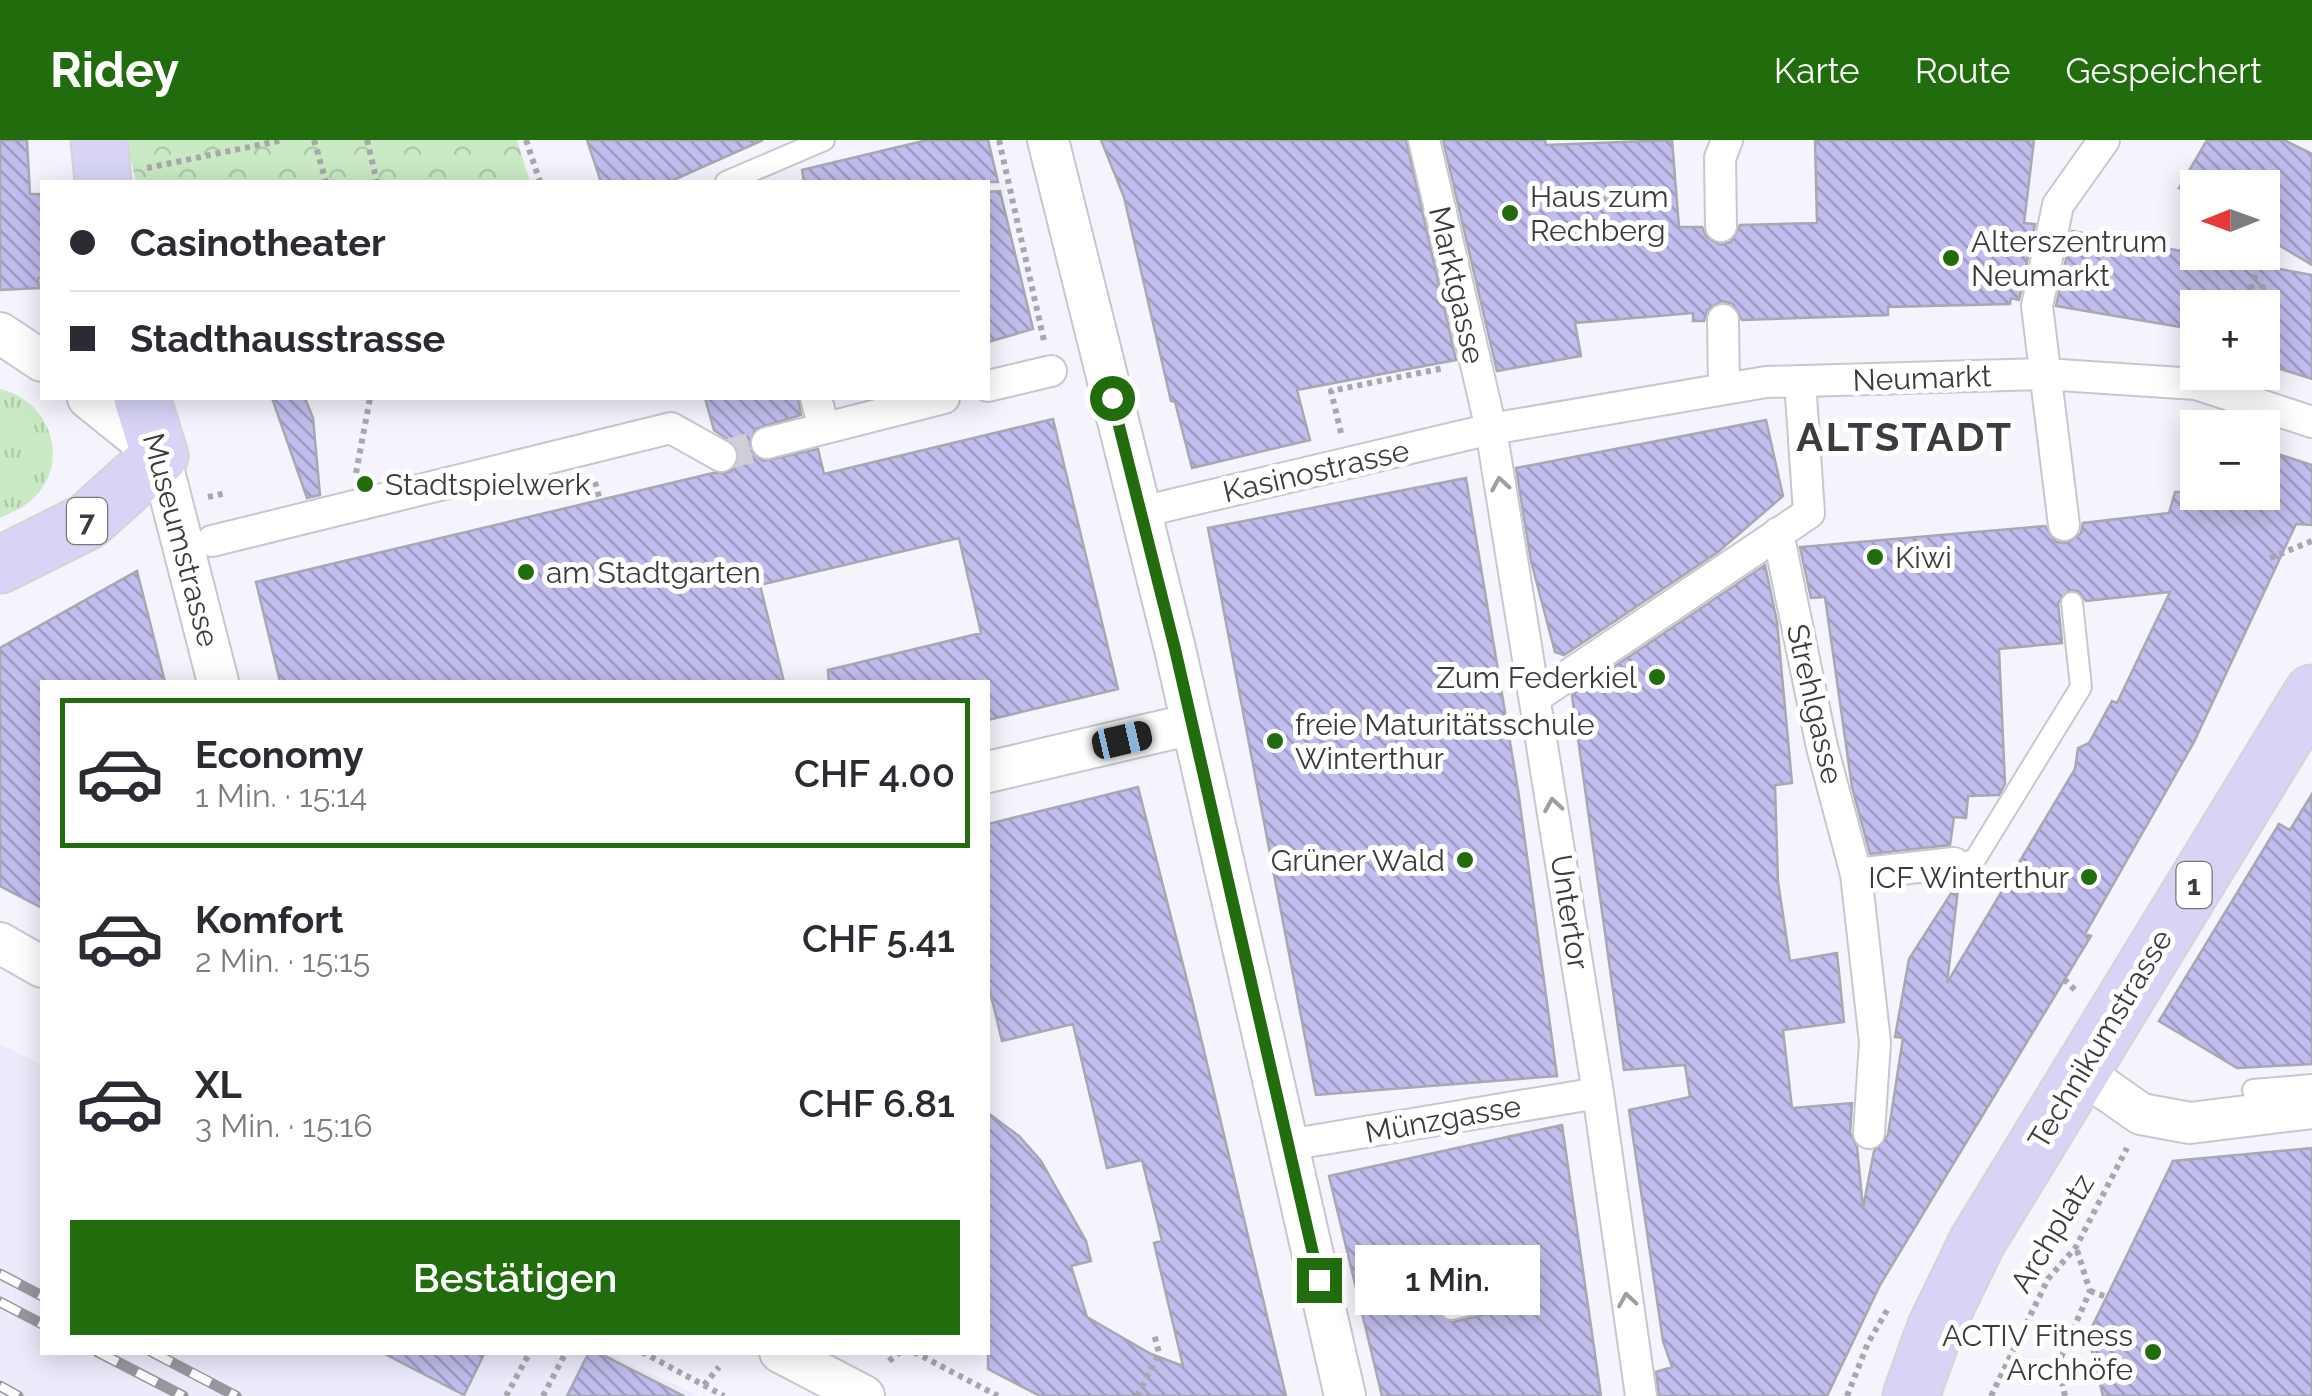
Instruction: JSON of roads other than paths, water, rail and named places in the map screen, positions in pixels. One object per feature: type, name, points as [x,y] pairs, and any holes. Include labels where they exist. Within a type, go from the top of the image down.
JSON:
[{"type":"main road","name":"Museumstrasse","points":[[143,400],[160,456]]},
{"type":"main road","name":"7","points":[[0,565],[88,521],[160,456]]},
{"type":"main road","name":"Technikumstrasse","points":[[1911,1396],[1935,1328],[1969,1256],[2312,693]]},
{"type":"street","points":[[1048,140],[1142,512],[1345,1396]]},
{"type":"street","name":"Marktgasse","points":[[1424,140],[1490,430]]},
{"type":"street","points":[[1721,226],[1720,158],[1727,140]]},
{"type":"street","points":[[2064,525],[2037,306],[2058,205],[2104,140]]},
{"type":"street","points":[[1723,320],[1724,389]]},
{"type":"street","points":[[0,334],[40,360]]},
{"type":"street","points":[[990,386],[1051,372]]},
{"type":"street","name":"Neumarkt","points":[[1490,430],[1724,389],[1800,381],[2044,374],[2196,384],[2312,422]]},
{"type":"street","points":[[1536,698],[1808,513],[1800,381]]},
{"type":"street","points":[[90,400],[160,456]]},
{"type":"street","points":[[817,400],[824,428]]},
{"type":"street","points":[[768,444],[936,400]]},
{"type":"street","points":[[212,541],[671,428],[721,456]]},
{"type":"street","name":"Kasinostrasse","points":[[1142,512],[1490,430]]},
{"type":"street","name":"Untertor","points":[[1490,430],[1536,698],[1642,1396]]},
{"type":"street","name":"Museumstrasse","points":[[160,456],[217,680]]},
{"type":"street","name":"Strehlgasse","points":[[1785,528],[1822,747],[1856,874],[1876,1042],[1869,1133]]},
{"type":"street","points":[[990,772],[1192,724]]},
{"type":"street","points":[[1856,874],[1954,863]]},
{"type":"street","points":[[0,943],[40,966]]},
{"type":"street","points":[[2081,1072],[2141,1114],[2190,1124],[2312,1108]]},
{"type":"street","name":"Münzgasse","points":[[1288,1145],[1598,1093]]},
{"type":"street","points":[[786,1355],[864,1396]]},
{"type":"lane","points":[[731,180],[824,140]]},
{"type":"lane","points":[[1954,863],[1974,861],[2081,688],[2072,602]]},
{"type":"lane","points":[[2253,1090],[2312,1085]]},
{"type":"lane","points":[[2190,1124],[2245,1134],[2312,1128]]},
{"type":"lane","points":[[1451,1308],[1501,1297]]},
{"type":"tunnel","points":[[721,456],[767,443]]},
{"type":"railway","points":[[0,1274],[40,1295]]},
{"type":"railway","points":[[0,1302],[40,1323]]},
{"type":"railway","points":[[104,1355],[183,1396]]},
{"type":"railway","points":[[158,1355],[236,1396]]},
{"type":"railway","points":[[0,1386],[18,1396]]},
{"type":"place","name":"Haus zum Rechberg","points":[[1510,213]]},
{"type":"place","name":"Alterszentrum Neumarkt","points":[[1951,258]]},
{"type":"place","name":"Stadtspielwerk","points":[[365,484]]},
{"type":"place","name":"Kiwi","points":[[1875,557]]},
{"type":"place","name":"am Stadtgarten","points":[[526,572]]},
{"type":"place","name":"Zum Federkiel","points":[[1657,677]]},
{"type":"place","name":"freie Maturitätsschule Winterthur","points":[[1275,741]]},
{"type":"place","name":"Grüner Wald","points":[[1465,860]]},
{"type":"place","name":"ICF Winterthur","points":[[2089,877]]},
{"type":"place","name":"ACTIV Fitness Archhöfe","points":[[2153,1352]]},
{"type":"district","name":"ALTSTADT","points":[[1905,436]]}]
